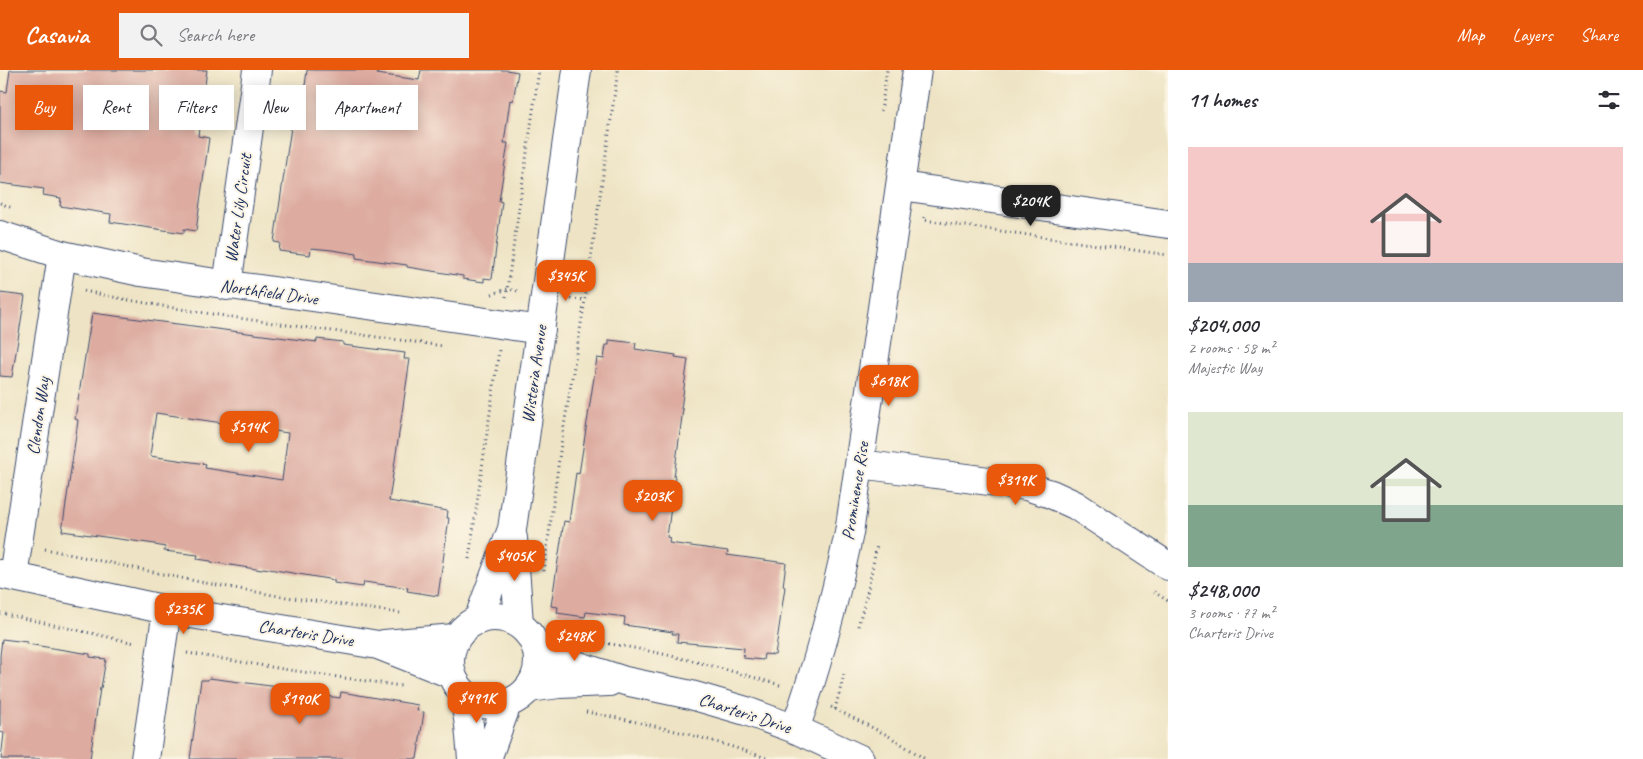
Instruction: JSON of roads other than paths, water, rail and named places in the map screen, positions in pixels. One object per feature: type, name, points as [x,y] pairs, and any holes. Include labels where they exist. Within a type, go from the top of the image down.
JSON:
[{"type":"street","name":"Water Lily Circuit","points":[[227,286],[257,70]]},
{"type":"street","name":"Wisteria Avenue","points":[[478,620],[512,529],[578,70]]},
{"type":"street","name":"Prominence Rise","points":[[795,729],[835,597],[849,533],[917,70]]},
{"type":"street","points":[[901,186],[1168,224]]},
{"type":"street","name":"Northfield Drive","points":[[0,235],[62,255],[141,272],[227,286],[541,330]]},
{"type":"street","name":"Clendon Way","points":[[6,575],[19,543],[62,255]]},
{"type":"street","points":[[860,464],[1026,486],[1051,494],[1075,505],[1168,566]]},
{"type":"street","name":"Wisteria Avenue","points":[[512,529],[519,624]]},
{"type":"street","name":"Charteris Drive","points":[[6,575],[167,610],[378,645],[455,638]]},
{"type":"street","points":[[145,759],[167,610]]},
{"type":"street","points":[[458,684],[478,702],[492,706],[507,704],[516,700],[529,688],[536,676],[537,649],[533,639],[519,624],[506,618],[492,616],[478,620],[461,630],[455,638],[450,649],[449,662],[458,684],[469,725],[472,759]]},
{"type":"street","name":"Charteris Drive","points":[[378,645],[458,684]]},
{"type":"street","name":"Charteris Drive","points":[[537,649],[561,660],[625,681],[691,695],[746,711],[795,729],[860,759]]},
{"type":"street","name":"Charteris Drive","points":[[529,688],[559,684],[625,681]]},
{"type":"street","points":[[487,759],[507,704]]}]
